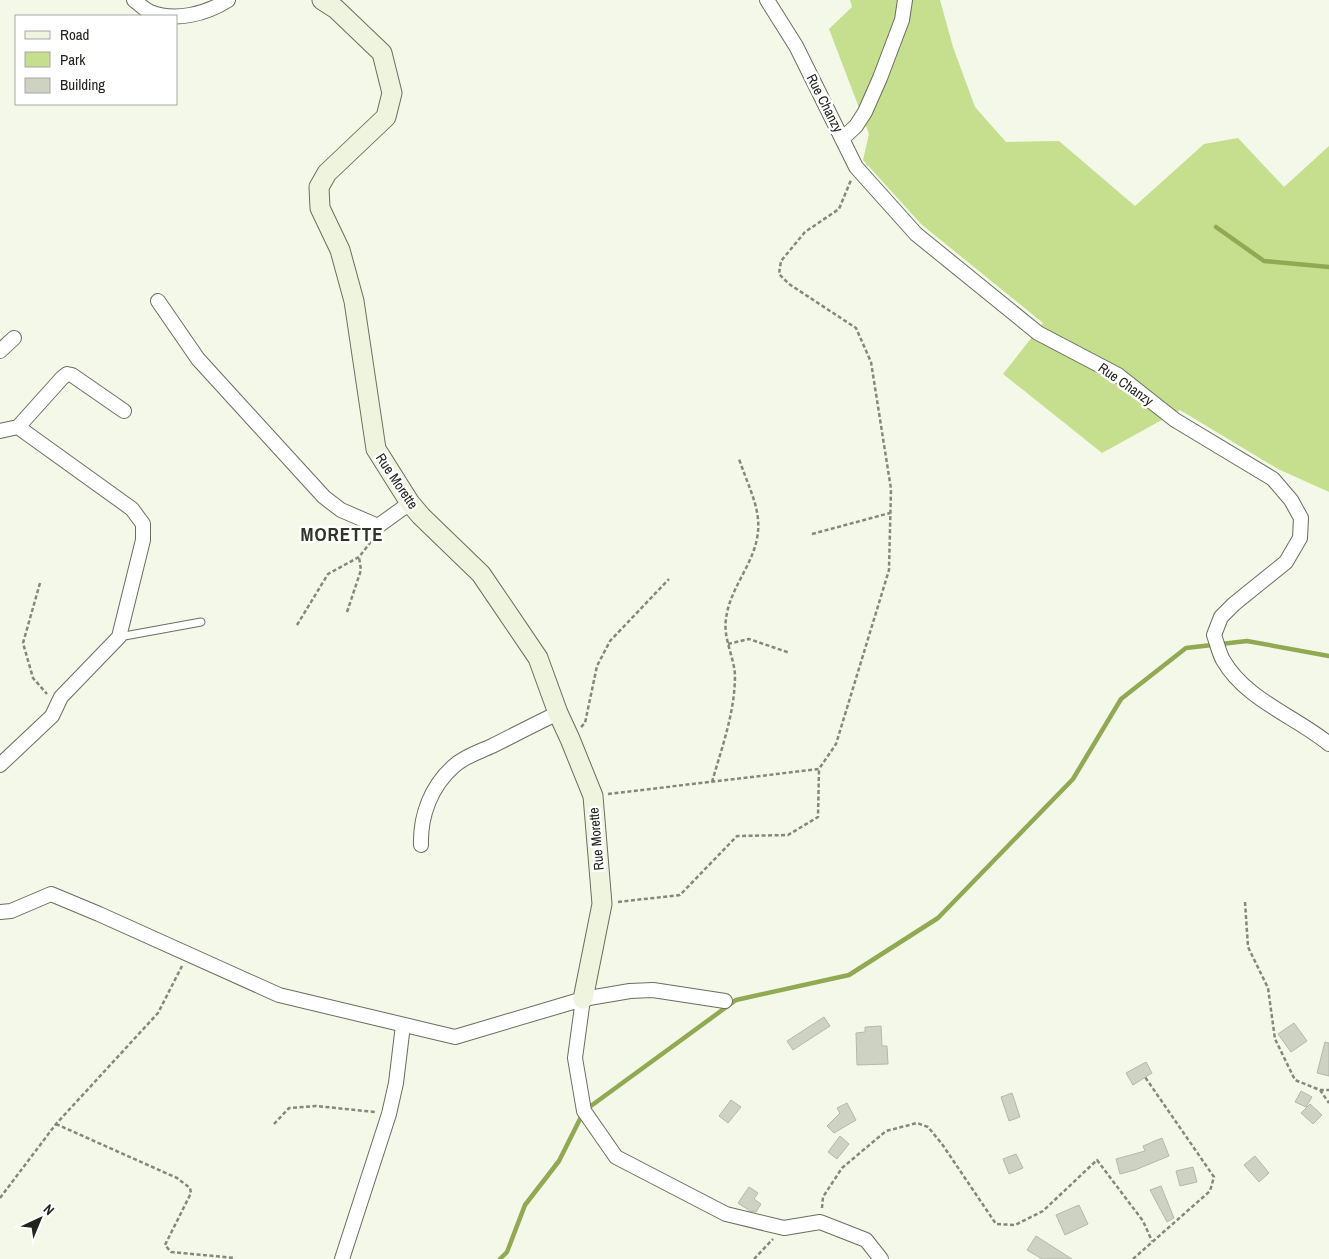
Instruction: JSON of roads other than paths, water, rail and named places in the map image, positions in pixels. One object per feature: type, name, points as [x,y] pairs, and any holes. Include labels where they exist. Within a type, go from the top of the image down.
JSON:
[{"type":"street","points":[[134,0],[148,11],[162,15]]},
{"type":"street","points":[[178,16],[191,15],[215,8],[228,0]]},
{"type":"street","name":"Rue Morette","points":[[322,0],[336,8],[382,53],[392,93],[386,117],[327,173],[319,187],[320,208],[340,250],[354,301],[376,449],[410,503],[481,574],[538,658],[592,796],[602,904],[583,999]]},
{"type":"street","name":"Rue Chanzy","points":[[767,0],[796,46],[856,167],[916,234],[1036,331],[1118,375],[1175,420],[1273,479],[1291,500],[1301,518],[1300,538],[1286,562],[1234,604],[1221,617],[1214,634],[1223,659],[1238,681],[1253,694],[1317,734],[1329,744]]},
{"type":"street","points":[[842,139],[856,126],[865,112],[902,20],[905,0]]},
{"type":"street","points":[[158,301],[198,359],[324,497],[341,510],[378,526],[410,503]]},
{"type":"street","points":[[0,351],[14,338]]},
{"type":"street","points":[[0,431],[18,427],[67,374],[124,411]]},
{"type":"street","points":[[0,765],[52,716],[61,697],[119,637],[143,540],[143,524],[132,509],[18,427]]},
{"type":"street","points":[[421,845],[420,832],[425,809],[437,787],[454,766],[470,756],[558,713]]},
{"type":"street","points":[[0,912],[10,911],[51,894],[279,995],[455,1037],[583,999],[630,991],[653,990],[725,1001]]},
{"type":"street","points":[[583,999],[575,1058],[584,1111],[616,1157],[726,1214],[784,1228],[820,1222],[866,1240],[882,1259]]},
{"type":"street","points":[[342,1259],[389,1114],[396,1083],[403,1025]]},
{"type":"lane","points":[[119,637],[200,622]]},
{"type":"waterway","points":[[1216,227],[1264,261],[1329,267]]},
{"type":"waterway","points":[[500,1259],[507,1252],[525,1205],[559,1161],[584,1111],[736,1000],[849,975],[938,918],[1073,779],[1121,699],[1186,648],[1247,641],[1329,656]]},
{"type":"district","name":"MORETTE","points":[[342,534]]}]
